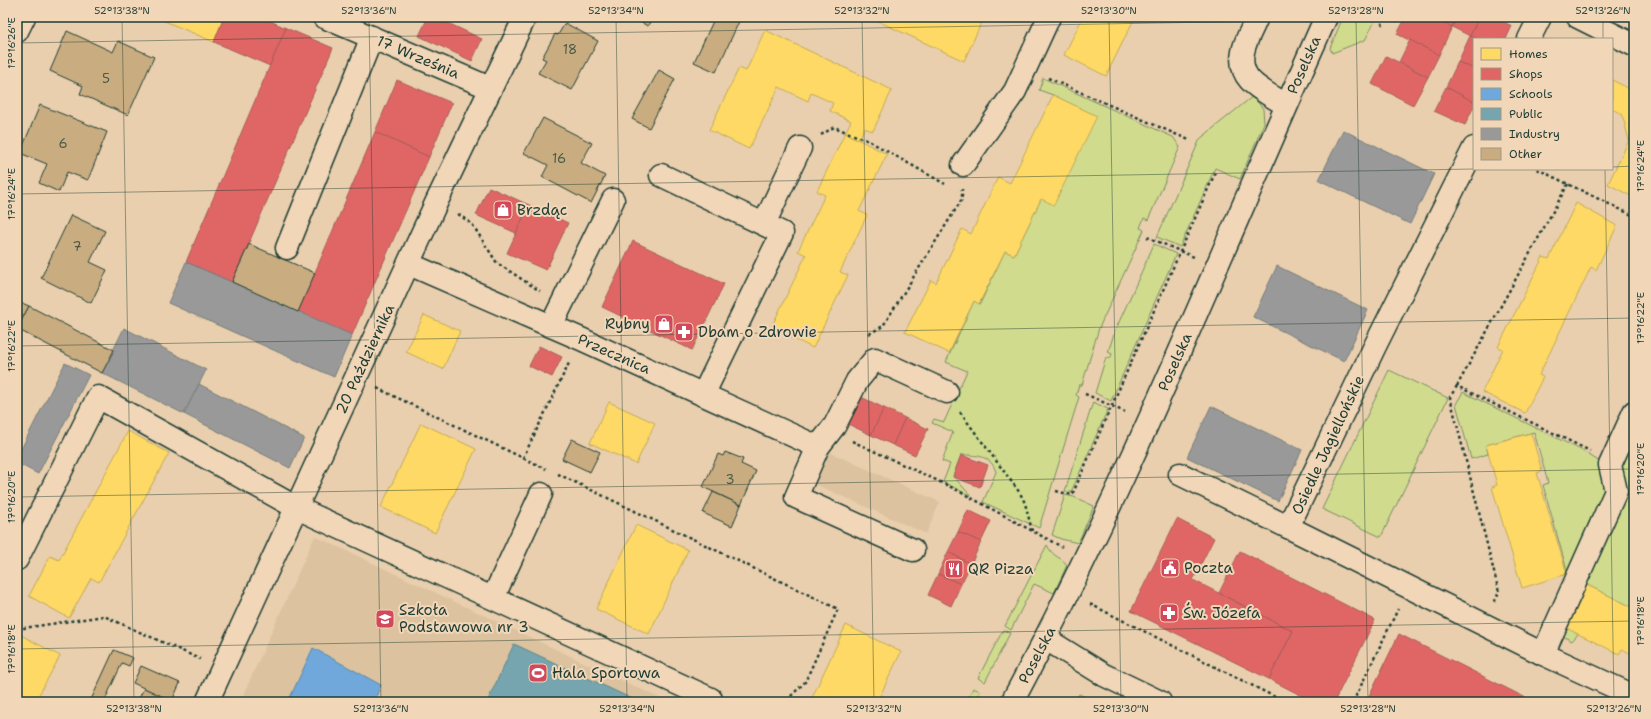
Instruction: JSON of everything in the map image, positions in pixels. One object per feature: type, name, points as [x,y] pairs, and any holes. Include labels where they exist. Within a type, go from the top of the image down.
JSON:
[{"type":"street","points":[[17,31],[24,17]]},
{"type":"street","name":"17 Września","points":[[324,17],[490,88]]},
{"type":"street","name":"20 Października","points":[[207,702],[490,88],[525,17]]},
{"type":"street","points":[[963,165],[1015,91],[1049,17]]},
{"type":"street","points":[[1257,17],[1243,52],[1243,72],[1253,84],[1286,105]]},
{"type":"street","name":"Poselska","points":[[1012,702],[1046,639],[1086,559],[1139,444],[1286,105],[1326,17]]},
{"type":"street","points":[[1530,38],[1540,17]]},
{"type":"street","points":[[1578,17],[1634,45]]},
{"type":"street","points":[[287,248],[372,37]]},
{"type":"street","points":[[764,224],[800,148]]},
{"type":"street","name":"Osiedle Jagiellońskie","points":[[1473,150],[1375,346],[1288,528],[1542,654],[1634,696]]},
{"type":"street","points":[[661,174],[782,233],[703,395]]},
{"type":"street","points":[[551,326],[613,200]]},
{"type":"street","name":"Przecznica","points":[[409,264],[581,338],[818,447]]},
{"type":"street","points":[[913,550],[796,497],[818,447],[834,425],[857,381],[875,359],[947,392]]},
{"type":"street","points":[[17,559],[98,397],[297,508],[711,699]]},
{"type":"street","points":[[1542,654],[1616,492],[1610,465],[1634,412]]},
{"type":"street","points":[[1180,474],[1288,528]]},
{"type":"street","points":[[493,598],[541,494]]},
{"type":"street","points":[[1046,639],[1104,675],[1160,702]]},
{"type":"path","points":[[1379,17],[1383,25]]},
{"type":"path","points":[[1026,68],[1189,140]]},
{"type":"path","points":[[800,148],[834,126],[869,142],[948,186]]},
{"type":"path","points":[[863,338],[883,326],[962,199],[963,165]]},
{"type":"path","points":[[1539,170],[1634,216]]},
{"type":"path","points":[[1056,491],[1072,495],[1216,171]]},
{"type":"path","points":[[1485,625],[1499,592],[1450,397],[1568,184]]},
{"type":"path","points":[[955,189],[962,193]]},
{"type":"path","points":[[1147,237],[1200,260]]},
{"type":"path","points":[[523,458],[581,338]]},
{"type":"path","points":[[357,378],[838,609],[805,682],[784,702]]},
{"type":"path","points":[[1457,386],[1583,447],[1610,465]]},
{"type":"path","points":[[947,392],[1020,493],[1027,508],[1032,531]]},
{"type":"path","points":[[1085,394],[1132,414]]},
{"type":"path","points":[[1353,702],[1409,587]]},
{"type":"path","points":[[1093,596],[1090,604],[1275,697],[1273,702]]},
{"type":"path","points":[[17,629],[104,616],[222,669]]},
{"type":"shaded area","points":[[818,447],[940,502],[926,534],[804,479]]},
{"type":"shaded area","name":"Szkoła Podstawowa nr 3","points":[[315,536],[668,702],[240,702]]},
{"type":"green space","points":[[1343,17],[1373,17],[1374,23],[1365,40],[1332,53],[1330,48]]},
{"type":"green space","points":[[1043,78],[1173,137],[1180,147],[1148,220],[1144,218],[1140,228],[1144,230],[1099,328],[1082,385],[1079,385],[1076,395],[1079,397],[1039,528],[983,502],[996,472],[994,466],[987,459],[972,455],[961,455],[953,476],[971,496],[943,482],[950,464],[942,461],[953,432],[932,423],[934,419],[944,422],[967,371],[946,362],[974,301],[980,304],[1005,251],[1014,255],[1041,199],[1096,116],[1053,95],[1039,90]]},
{"type":"green space","points":[[1253,96],[1263,109],[1264,123],[1240,179],[1215,168],[1180,247],[1157,237],[1200,139]]},
{"type":"green space","points":[[1154,244],[1176,254],[1111,401],[1095,393],[1106,357],[1110,359],[1112,354],[1108,352],[1115,331]]},
{"type":"green space","points":[[1389,370],[1448,398],[1381,537],[1322,509]]},
{"type":"green space","points":[[1463,392],[1581,450],[1600,462],[1608,488],[1568,574],[1543,485],[1548,483],[1534,432],[1486,445],[1488,454],[1471,459],[1456,404]]},
{"type":"green space","points":[[1093,402],[1108,409],[1071,492],[1065,491]]},
{"type":"green space","points":[[1634,428],[1634,608],[1587,585],[1566,627],[1579,633],[1572,641],[1559,634],[1617,468]]},
{"type":"green space","points":[[1065,495],[1074,497],[1094,506],[1078,543],[1052,535]]},
{"type":"green space","points":[[1047,545],[1052,553],[1067,565],[1054,593],[1034,584],[1011,630],[1005,626]]},
{"type":"green space","points":[[1003,630],[1010,633],[985,682],[978,678]]},
{"type":"green space","points":[[973,688],[980,691],[975,702],[966,702]]},
{"type":"green space","points":[[1079,694],[1096,702],[1074,702]]},
{"type":"building: Homes","points":[[161,17],[224,17],[214,42],[160,19]]},
{"type":"building: Homes","points":[[869,17],[984,17],[964,61]]},
{"type":"building: Homes","points":[[1083,17],[1135,17],[1106,76],[1064,55]]},
{"type":"building: Homes","points":[[765,30],[892,90],[873,131],[864,128],[859,140],[845,133],[851,121],[830,111],[833,103],[811,93],[808,101],[779,87],[749,149],[709,130],[739,68],[746,71]]},
{"type":"building: Homes","points":[[1613,80],[1634,91],[1634,140],[1629,140],[1622,114],[1613,110]]},
{"type":"building: Homes","points":[[1053,95],[1097,116],[1054,205],[1041,199],[1014,255],[1005,251],[979,304],[974,301],[949,353],[905,332],[931,280],[936,283],[962,229],[971,234],[998,177],[1010,183]]},
{"type":"building: Homes","points":[[845,133],[887,154],[859,211],[867,215],[840,272],[848,275],[813,348],[771,328],[806,255],[798,251],[825,195],[817,191]]},
{"type":"building: Homes","points":[[1629,140],[1634,140],[1634,189],[1631,196],[1608,184]]},
{"type":"building: Homes","points":[[1576,203],[1617,226],[1596,270],[1591,267],[1539,375],[1543,377],[1525,413],[1482,392],[1503,349],[1498,347],[1543,257],[1549,259]]},
{"type":"building: Homes","points":[[424,315],[460,331],[443,369],[406,352]]},
{"type":"building: Homes","points":[[609,402],[655,423],[636,464],[590,443]]},
{"type":"building: Homes","points":[[421,423],[476,449],[435,533],[381,507]]},
{"type":"building: Homes","points":[[128,431],[169,453],[99,582],[91,578],[69,618],[29,596],[50,556],[59,560]]},
{"type":"building: Homes","points":[[1531,433],[1542,471],[1537,473],[1567,574],[1522,588],[1492,487],[1497,485],[1486,445]]},
{"type":"building: Homes","points":[[636,525],[688,550],[649,634],[596,609]]},
{"type":"building: Homes","points":[[1587,585],[1634,608],[1634,655],[1622,649],[1619,654],[1566,628]]},
{"type":"building: Homes","points":[[846,625],[901,652],[877,702],[810,702]]},
{"type":"building: Homes","points":[[19,634],[60,656],[35,702],[17,702],[17,638]]},
{"type":"building: Shops","points":[[224,17],[261,17],[286,28],[270,66],[214,42]]},
{"type":"building: Shops","points":[[428,17],[435,17],[482,39],[472,61],[419,36]]},
{"type":"building: Shops","points":[[1406,17],[1431,17],[1452,27],[1439,55],[1397,34]]},
{"type":"building: Shops","points":[[1431,17],[1457,17],[1452,27]]},
{"type":"building: Shops","points":[[1457,17],[1479,17],[1470,36],[1452,27]]},
{"type":"building: Shops","points":[[1479,17],[1493,17],[1512,26],[1506,38],[1475,38],[1470,36]]},
{"type":"building: Shops","points":[[286,28],[333,48],[232,282],[186,262]]},
{"type":"building: Shops","points":[[1470,36],[1475,38],[1473,38],[1473,69],[1458,62]]},
{"type":"building: Shops","points":[[1410,40],[1439,55],[1428,77],[1399,62]]},
{"type":"building: Shops","points":[[1386,56],[1428,77],[1413,105],[1372,84]]},
{"type":"building: Shops","points":[[1458,62],[1473,69],[1473,101],[1446,87]]},
{"type":"building: Shops","points":[[397,80],[452,103],[429,157],[375,132]]},
{"type":"building: Shops","points":[[1446,87],[1473,101],[1473,108],[1465,125],[1434,111]]},
{"type":"building: Shops","points":[[375,132],[429,157],[352,335],[298,312]]},
{"type":"building: Shops","name":"Brzdąc","points":[[489,187],[529,205],[516,233],[476,215]]},
{"type":"building: Shops","points":[[529,205],[568,223],[546,270],[507,253]]},
{"type":"building: Shops","points":[[633,241],[724,284],[692,350],[602,307]]},
{"type":"building: Shops","points":[[539,346],[562,357],[552,377],[529,366]]},
{"type":"building: Shops","points":[[861,397],[884,408],[871,435],[848,424]]},
{"type":"building: Shops","points":[[884,408],[905,418],[893,445],[871,435]]},
{"type":"building: Shops","points":[[905,418],[928,429],[915,455],[893,445]]},
{"type":"building: Shops","points":[[961,455],[988,465],[980,487],[953,477]]},
{"type":"building: Shops","points":[[968,510],[991,521],[981,542],[958,532]]},
{"type":"building: Shops","points":[[1177,519],[1214,538],[1193,580],[1293,631],[1269,679],[1131,611]]},
{"type":"building: Shops","points":[[958,532],[981,542],[971,564],[948,552]]},
{"type":"building: Shops","points":[[1240,551],[1375,620],[1334,702],[1314,702],[1269,679],[1293,631],[1219,593]]},
{"type":"building: Shops","name":"QR Pizza","points":[[948,552],[971,564],[961,584],[938,574]]},
{"type":"building: Shops","points":[[938,574],[961,584],[951,606],[928,595]]},
{"type":"building: Shops","points":[[1399,634],[1530,700],[1528,702],[1366,702]]},
{"type":"building: Schools","points":[[313,648],[381,685],[374,702],[288,702]]},
{"type":"building: Public","name":"Hala Sportowa","points":[[514,644],[639,702],[487,702]]},
{"type":"building: Industry","points":[[1343,130],[1434,174],[1410,224],[1319,180]]},
{"type":"building: Industry","points":[[186,262],[352,335],[334,377],[168,303]]},
{"type":"building: Industry","points":[[1277,266],[1368,310],[1344,361],[1253,317]]},
{"type":"building: Industry","points":[[124,328],[206,370],[184,414],[102,373]]},
{"type":"building: Industry","points":[[65,363],[89,375],[38,474],[17,463],[17,457]]},
{"type":"building: Industry","points":[[199,384],[304,438],[290,468],[184,414]]},
{"type":"building: Industry","points":[[1211,406],[1302,450],[1278,501],[1187,457]]},
{"type":"building: Other","points":[[630,17],[652,17],[648,26]]},
{"type":"building: Other","points":[[715,17],[741,17],[716,72],[694,62]]},
{"type":"building: Other","points":[[565,23],[598,41],[572,90],[538,73],[546,60],[542,58],[555,34],[558,35]]},
{"type":"building: Other","points":[[67,31],[113,52],[118,41],[154,57],[128,115],[80,94],[83,86],[50,71]]},
{"type":"building: Other","points":[[659,70],[675,79],[649,128],[632,119]]},
{"type":"building: Other","points":[[40,105],[107,132],[88,180],[67,172],[59,192],[39,183],[47,164],[20,153]]},
{"type":"building: Other","points":[[543,118],[592,143],[581,163],[605,176],[591,203],[542,177],[548,165],[524,153]]},
{"type":"building: Other","points":[[71,215],[105,231],[90,262],[107,270],[91,303],[41,278]]},
{"type":"building: Other","points":[[249,244],[315,273],[298,312],[232,282]]},
{"type":"building: Other","points":[[17,301],[29,306],[17,329]]},
{"type":"building: Other","points":[[29,306],[114,350],[102,373],[17,329]]},
{"type":"building: Other","points":[[572,439],[600,452],[590,472],[562,459]]},
{"type":"building: Other","points":[[725,452],[743,459],[741,464],[756,471],[741,505],[703,487],[718,454],[723,456]]},
{"type":"building: Other","points":[[713,492],[741,505],[732,526],[703,513]]},
{"type":"building: Other","points":[[114,650],[133,658],[129,666],[122,663],[104,702],[90,702]]},
{"type":"building: Other","points":[[141,666],[180,683],[172,701],[133,683]]},
{"type":"building: Other","points":[[144,688],[172,701],[137,702]]},
{"type":"place","name":"Brzdąc","points":[[503,210]]},
{"type":"place","name":"Rybny","points":[[664,324]]},
{"type":"place","name":"Dbam o Zdrowie","points":[[684,332]]},
{"type":"place","name":"Poczta","points":[[1170,568]]},
{"type":"place","name":"QR Pizza","points":[[954,569]]},
{"type":"place","name":"Św. Józefa","points":[[1169,613]]},
{"type":"place","name":"Szkoła Podstawowa nr 3","points":[[385,619]]},
{"type":"place","name":"Hala Sportowa","points":[[538,673]]}]
